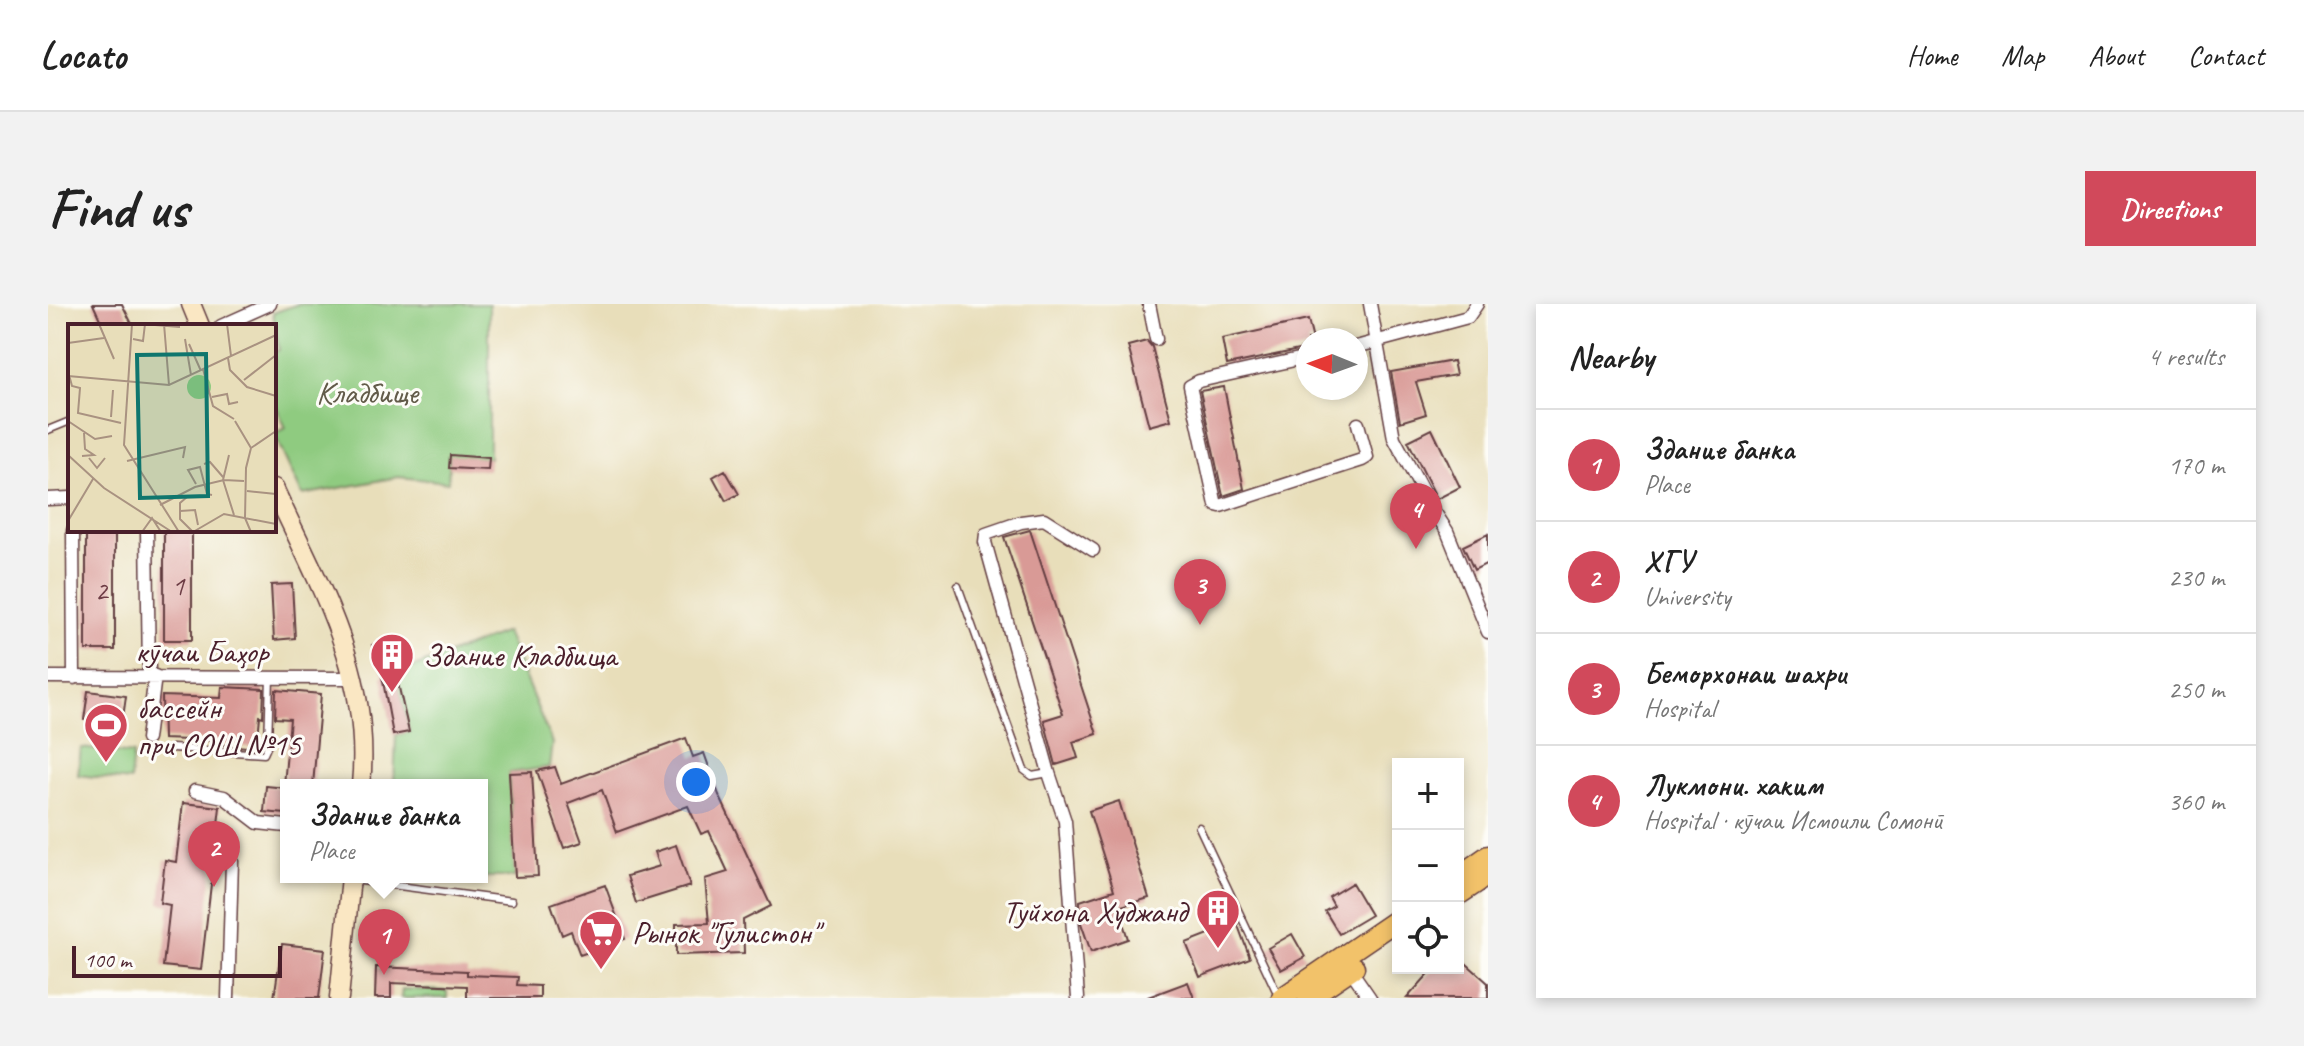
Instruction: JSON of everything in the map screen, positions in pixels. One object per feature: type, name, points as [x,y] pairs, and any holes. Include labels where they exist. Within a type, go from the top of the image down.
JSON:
[{"type":"highway","points":[[1464,873],[1488,856]]},
{"type":"highway","points":[[1464,891],[1488,875]]},
{"type":"highway","points":[[1281,998],[1392,923]]},
{"type":"highway","points":[[1308,998],[1392,940]]},
{"type":"main road","points":[[191,304],[199,324]]},
{"type":"main road","points":[[276,492],[342,636],[355,678],[362,727],[361,779]]},
{"type":"main road","points":[[339,998],[350,883]]},
{"type":"street","points":[[225,324],[270,304]]},
{"type":"street","points":[[1149,304],[1156,339]]},
{"type":"street","points":[[1370,304],[1394,438],[1447,531],[1488,632]]},
{"type":"street","points":[[1368,344],[1468,317],[1477,304]]},
{"type":"street","points":[[1296,360],[1199,381],[1190,386],[1216,505],[1362,460],[1367,457],[1358,424]]},
{"type":"street","points":[[48,499],[68,498]]},
{"type":"street","points":[[1078,998],[1065,821],[985,542],[986,534],[1021,522],[1044,519],[1093,550]]},
{"type":"street","points":[[73,532],[74,678]]},
{"type":"street","points":[[147,532],[152,676],[147,739]]},
{"type":"street","name":"кӯчаи Баҳор","points":[[48,677],[355,678]]},
{"type":"street","points":[[195,791],[224,797],[258,823],[280,825]]},
{"type":"street","points":[[228,998],[232,861]]},
{"type":"street","points":[[1350,969],[1370,998]]},
{"type":"lane","points":[[48,430],[68,422]]},
{"type":"lane","points":[[958,586],[1024,770],[1032,776],[1049,773]]},
{"type":"lane","points":[[172,748],[264,754],[268,745],[270,677]]},
{"type":"lane","points":[[1199,827],[1281,998]]},
{"type":"lane","points":[[386,883],[512,901]]},
{"type":"green space","name":"Кладбище","points":[[298,304],[489,304],[489,458],[450,456],[448,482],[398,477],[302,495],[276,438],[276,433],[286,428],[276,406],[276,351],[279,350],[273,313]]},
{"type":"green space","points":[[506,632],[552,743],[549,767],[509,773],[515,877],[488,877],[488,779],[394,779],[396,735],[409,732],[396,674]]},
{"type":"green space","name":"бассейн при СОШ №15","points":[[81,748],[133,754],[130,781],[78,775]]},
{"type":"green space","points":[[402,989],[447,991],[447,998],[401,998]]},
{"type":"building","points":[[93,304],[122,304],[132,324],[102,324]]},
{"type":"building","points":[[1308,320],[1310,328],[1296,328],[1296,351],[1227,365],[1222,339]]},
{"type":"building","points":[[1147,341],[1152,347],[1171,420],[1149,426],[1128,346]]},
{"type":"building","points":[[1453,361],[1456,375],[1416,382],[1426,414],[1400,422],[1391,372]]},
{"type":"building","points":[[1224,387],[1244,489],[1223,496],[1200,391]]},
{"type":"building","points":[[1432,429],[1460,487],[1437,499],[1408,441]]},
{"type":"building","points":[[450,455],[489,458],[488,470],[449,468]]},
{"type":"building","points":[[725,470],[739,494],[726,501],[713,477]]},
{"type":"building","points":[[1030,530],[1097,734],[1073,742],[1078,758],[1056,765],[1044,720],[1063,714],[1004,537]]},
{"type":"building","points":[[86,532],[115,532],[115,650],[86,650]]},
{"type":"building","points":[[164,532],[192,532],[192,640],[164,640]]},
{"type":"building","points":[[1488,534],[1488,563],[1474,570],[1463,546]]},
{"type":"building","points":[[292,584],[295,638],[274,640],[271,585]]},
{"type":"building","name":"Здание Кладбища","points":[[387,639],[399,669],[395,670],[409,732],[393,735],[384,676],[372,645]]},
{"type":"building","points":[[222,687],[264,689],[257,748],[216,744],[216,741],[163,739],[162,696],[221,698]]},
{"type":"building","points":[[276,690],[321,694],[314,779],[285,779],[290,719],[275,718]]},
{"type":"building","points":[[88,691],[126,696],[122,725],[84,720]]},
{"type":"building","points":[[686,738],[693,757],[704,753],[719,795],[771,906],[743,920],[744,953],[676,955],[676,924],[709,923],[705,879],[728,872],[709,831],[701,834],[688,806],[617,832],[602,790],[568,803],[582,842],[564,848],[537,771],[555,767],[561,784]]},
{"type":"building","points":[[532,772],[538,876],[515,877],[509,773]]},
{"type":"building","points":[[266,786],[280,787],[280,813],[264,812]]},
{"type":"building","points":[[1119,801],[1149,898],[1118,907],[1128,939],[1091,952],[1081,923],[1080,901],[1114,890],[1089,811]]},
{"type":"building","points":[[183,803],[220,807],[201,970],[163,966],[170,905],[160,903],[165,860],[176,862]]},
{"type":"building","points":[[676,845],[690,886],[636,903],[627,876],[660,866],[655,852]]},
{"type":"building","points":[[1352,883],[1371,915],[1339,934],[1325,911],[1334,906],[1329,897]]},
{"type":"building","points":[[605,885],[625,939],[580,955],[571,931],[562,935],[551,904]]},
{"type":"building","name":"Туйхона Худжанд","points":[[1237,923],[1250,958],[1200,977],[1186,943]]},
{"type":"building","points":[[1292,934],[1305,957],[1281,970],[1268,948]]},
{"type":"building","points":[[282,944],[325,949],[319,998],[274,998]]},
{"type":"building","points":[[1464,961],[1488,983],[1488,998],[1407,998],[1429,974],[1464,974]]},
{"type":"building","points":[[376,967],[467,971],[467,975],[518,977],[517,985],[540,986],[540,998],[467,998],[467,986],[391,983],[391,998],[375,998]]},
{"type":"building","points":[[1188,982],[1194,998],[1148,998],[1148,997]]},
{"type":"place","name":"Лукмони. хаким","points":[[1416,549]]},
{"type":"place","name":"Беморхонаи шахри","points":[[1200,625]]},
{"type":"place","name":"Здание Кладбища","points":[[392,694]]},
{"type":"place","name":"бассейн при СОШ №15","points":[[106,764]]},
{"type":"place","name":"ХГУ","points":[[214,887]]},
{"type":"place","name":"Туйхона Худжанд","points":[[1218,950]]},
{"type":"place","name":"Рынок \"Гулистон\"","points":[[601,971]]},
{"type":"place","name":"Здание банка","points":[[384,975]]}]
